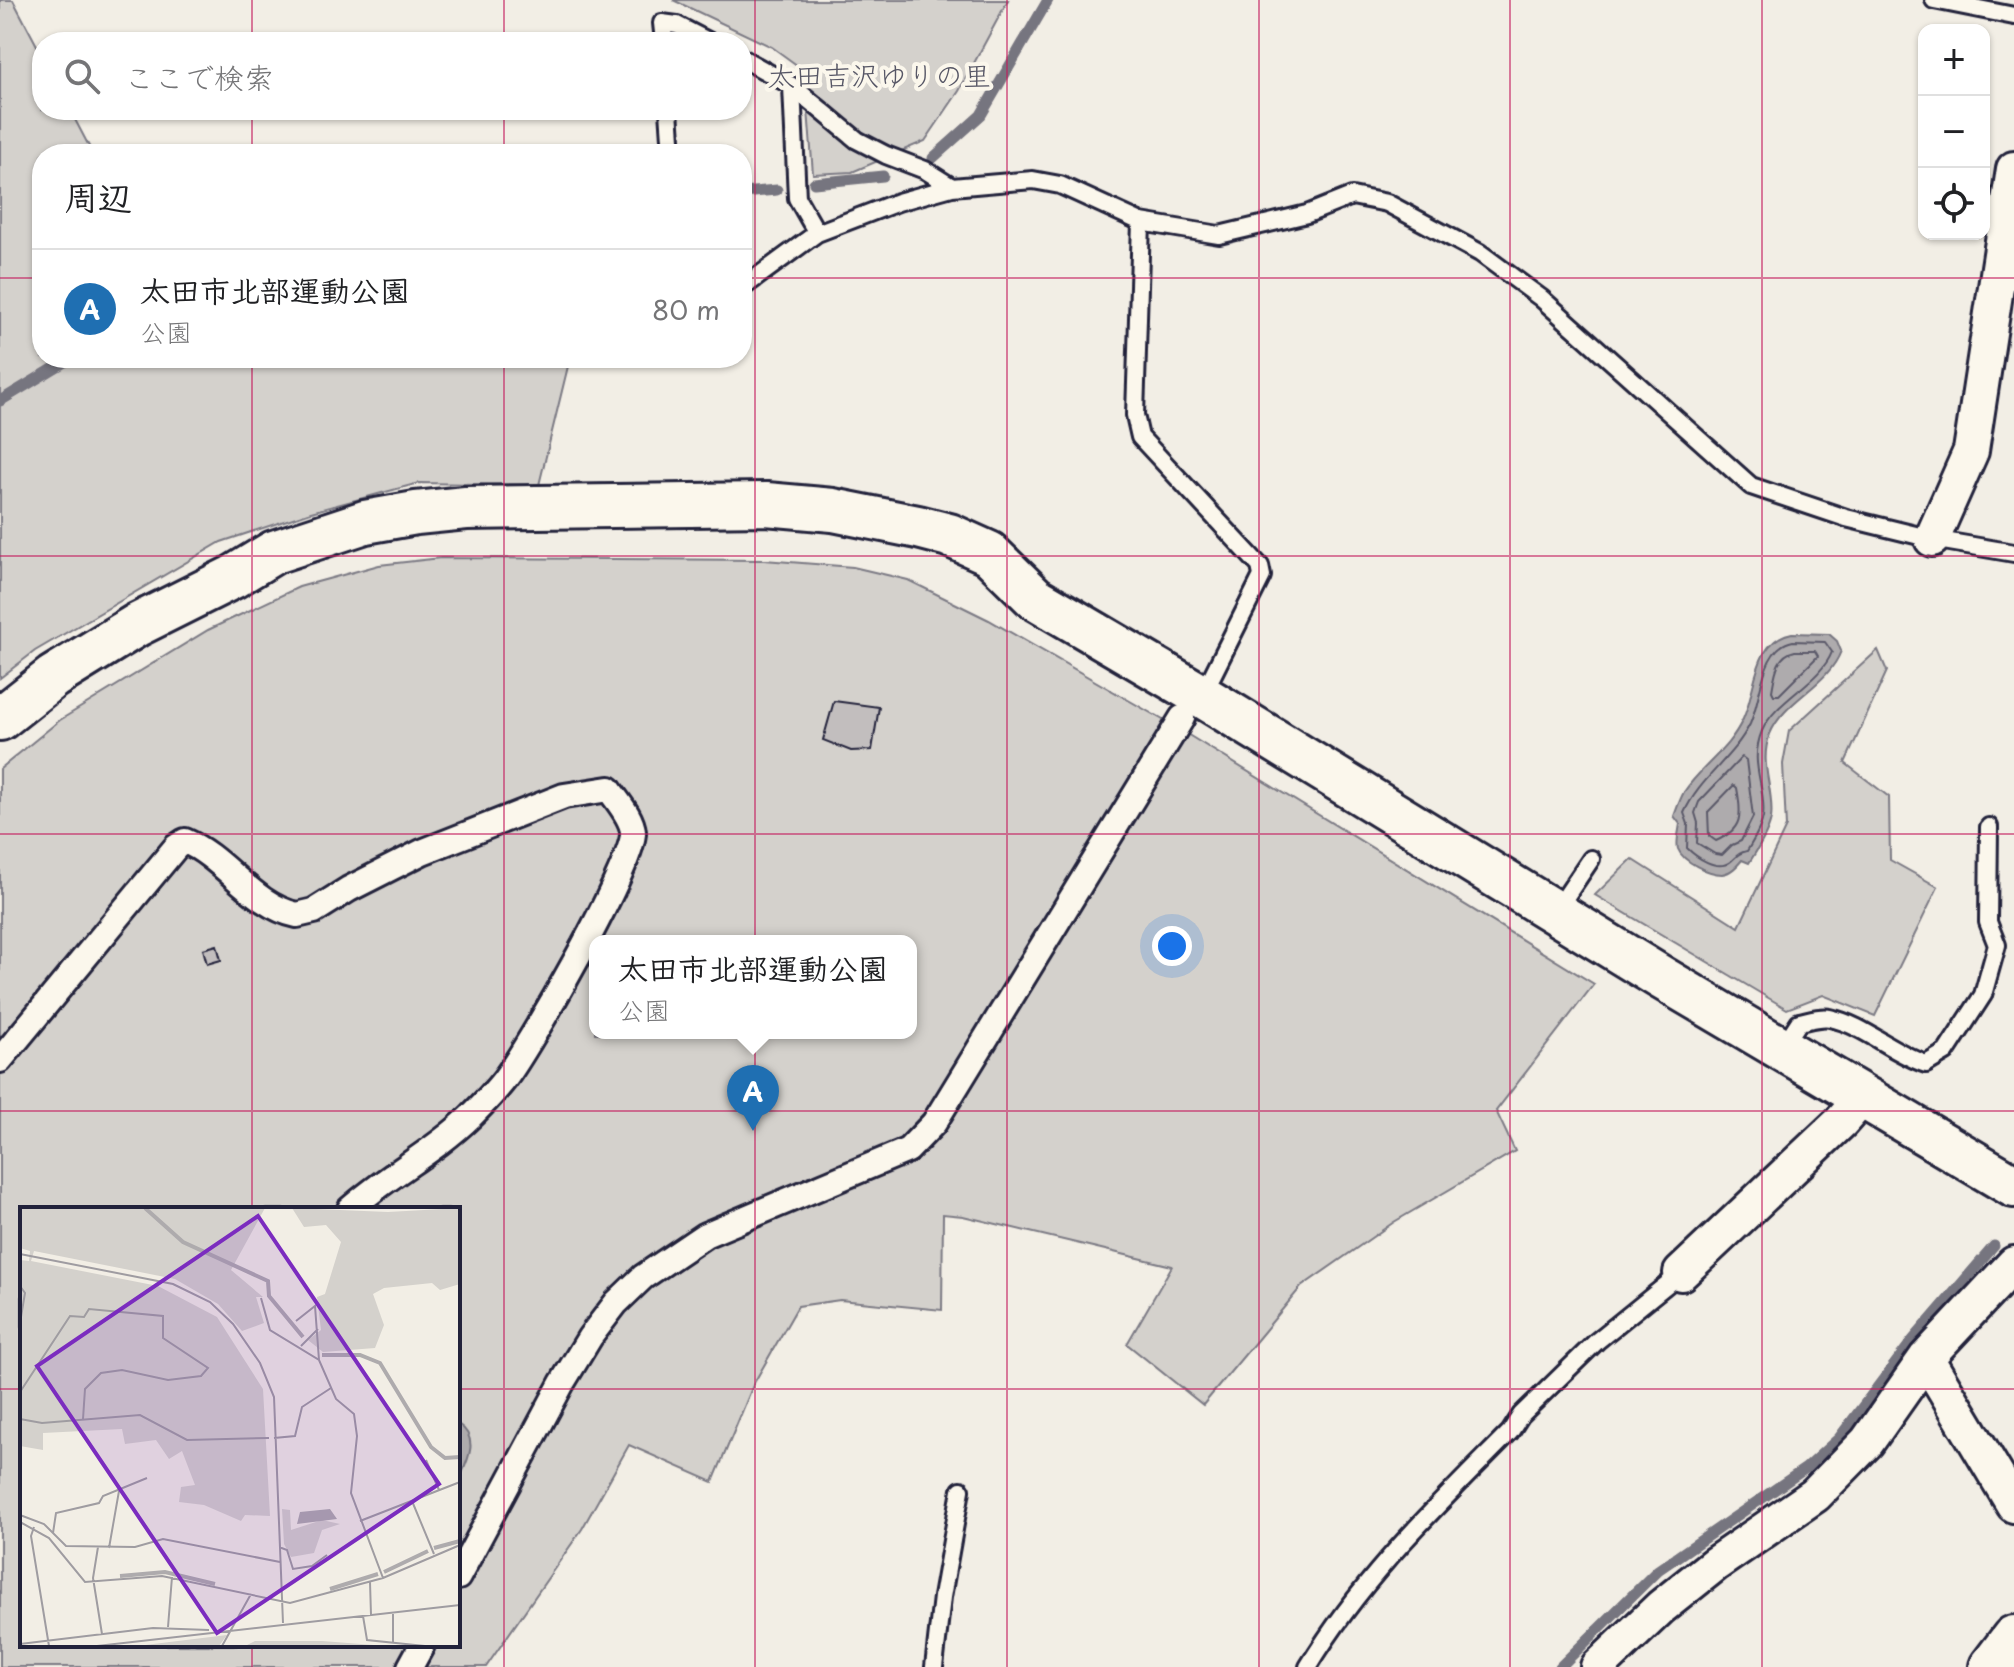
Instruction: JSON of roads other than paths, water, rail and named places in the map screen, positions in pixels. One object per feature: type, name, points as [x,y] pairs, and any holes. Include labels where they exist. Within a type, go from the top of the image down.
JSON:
[{"type":"main road","points":[[1992,1667],[2014,1638]]},
{"type":"main road","points":[[2005,1667],[2014,1650]]},
{"type":"street","points":[[1932,539],[1971,451],[2012,188]]},
{"type":"street","points":[[0,719],[53,677],[137,625],[233,577],[274,552],[365,522],[466,508],[766,504],[833,510],[918,527],[949,535],[989,553],[1035,598],[1192,707],[1556,911],[1662,978],[2014,1186]]},
{"type":"street","points":[[460,1573],[562,1383],[590,1337],[625,1294],[671,1256],[705,1235],[908,1150],[934,1123],[1192,707]]},
{"type":"street","points":[[0,1060],[176,847],[185,841],[199,847],[255,893],[297,915],[314,911],[349,889],[422,852],[564,796],[609,789],[629,818],[633,832],[628,853],[603,907],[532,1037],[503,1081],[471,1116],[430,1151],[352,1207]]},
{"type":"street","points":[[1681,1273],[1841,1122],[1863,1097]]},
{"type":"street","points":[[1598,1667],[1671,1599],[1815,1495],[1867,1442],[1926,1358],[2014,1264]]},
{"type":"street","points":[[1926,1358],[2014,1505]]},
{"type":"street","points":[[410,1667],[421,1647]]},
{"type":"lane","points":[[1934,0],[2014,16]]},
{"type":"lane","points":[[663,32],[662,23],[677,25],[691,32]]},
{"type":"lane","points":[[752,64],[792,86],[857,140],[925,170],[952,187]]},
{"type":"lane","points":[[792,86],[797,198],[817,233]]},
{"type":"lane","points":[[670,120],[671,144]]},
{"type":"lane","points":[[752,281],[817,233],[898,202],[952,187],[1033,180],[1060,185],[1141,222],[1219,235],[1307,214],[1352,196],[1387,203],[1480,253],[1541,298],[1751,486],[1846,518],[1932,539],[2014,553]]},
{"type":"lane","points":[[1141,222],[1135,415],[1140,437],[1260,566],[1262,576],[1192,707]]},
{"type":"lane","points":[[1782,1048],[1799,1022],[1827,1017],[1859,1029],[1903,1056],[1926,1064],[1946,1052],[1983,995],[1997,945],[1988,922],[1989,827]]},
{"type":"lane","points":[[1556,911],[1591,859]]},
{"type":"lane","points":[[1308,1667],[1336,1621],[1411,1532],[1510,1432],[1521,1415],[1597,1341],[1681,1273]]},
{"type":"lane","points":[[934,1667],[942,1597],[961,1490]]},
{"type":"water","points":[[1792,633],[1829,634],[1837,641],[1841,651],[1826,674],[1785,712],[1770,734],[1766,766],[1771,819],[1759,847],[1749,863],[1742,860],[1734,869],[1722,874],[1710,872],[1681,854],[1677,843],[1680,824],[1674,816],[1691,783],[1737,730],[1748,707],[1758,667],[1770,645]]},
{"type":"water","points":[[460,1426],[469,1437],[468,1459],[460,1477]]},
{"type":"waterway","points":[[933,158],[981,115],[1048,0]]},
{"type":"waterway","points":[[814,183],[883,176]]},
{"type":"waterway","points":[[752,192],[777,190]]},
{"type":"waterway","points":[[0,401],[54,368]]},
{"type":"waterway","points":[[1560,1667],[1658,1570],[1806,1468],[1839,1438],[1913,1340],[1994,1246]]},
{"type":"place","name":"太田市北部運動公園","points":[[753,1131]]},
{"type":"park label","name":"太田吉沢ゆりの里","points":[[879,74]]}]
